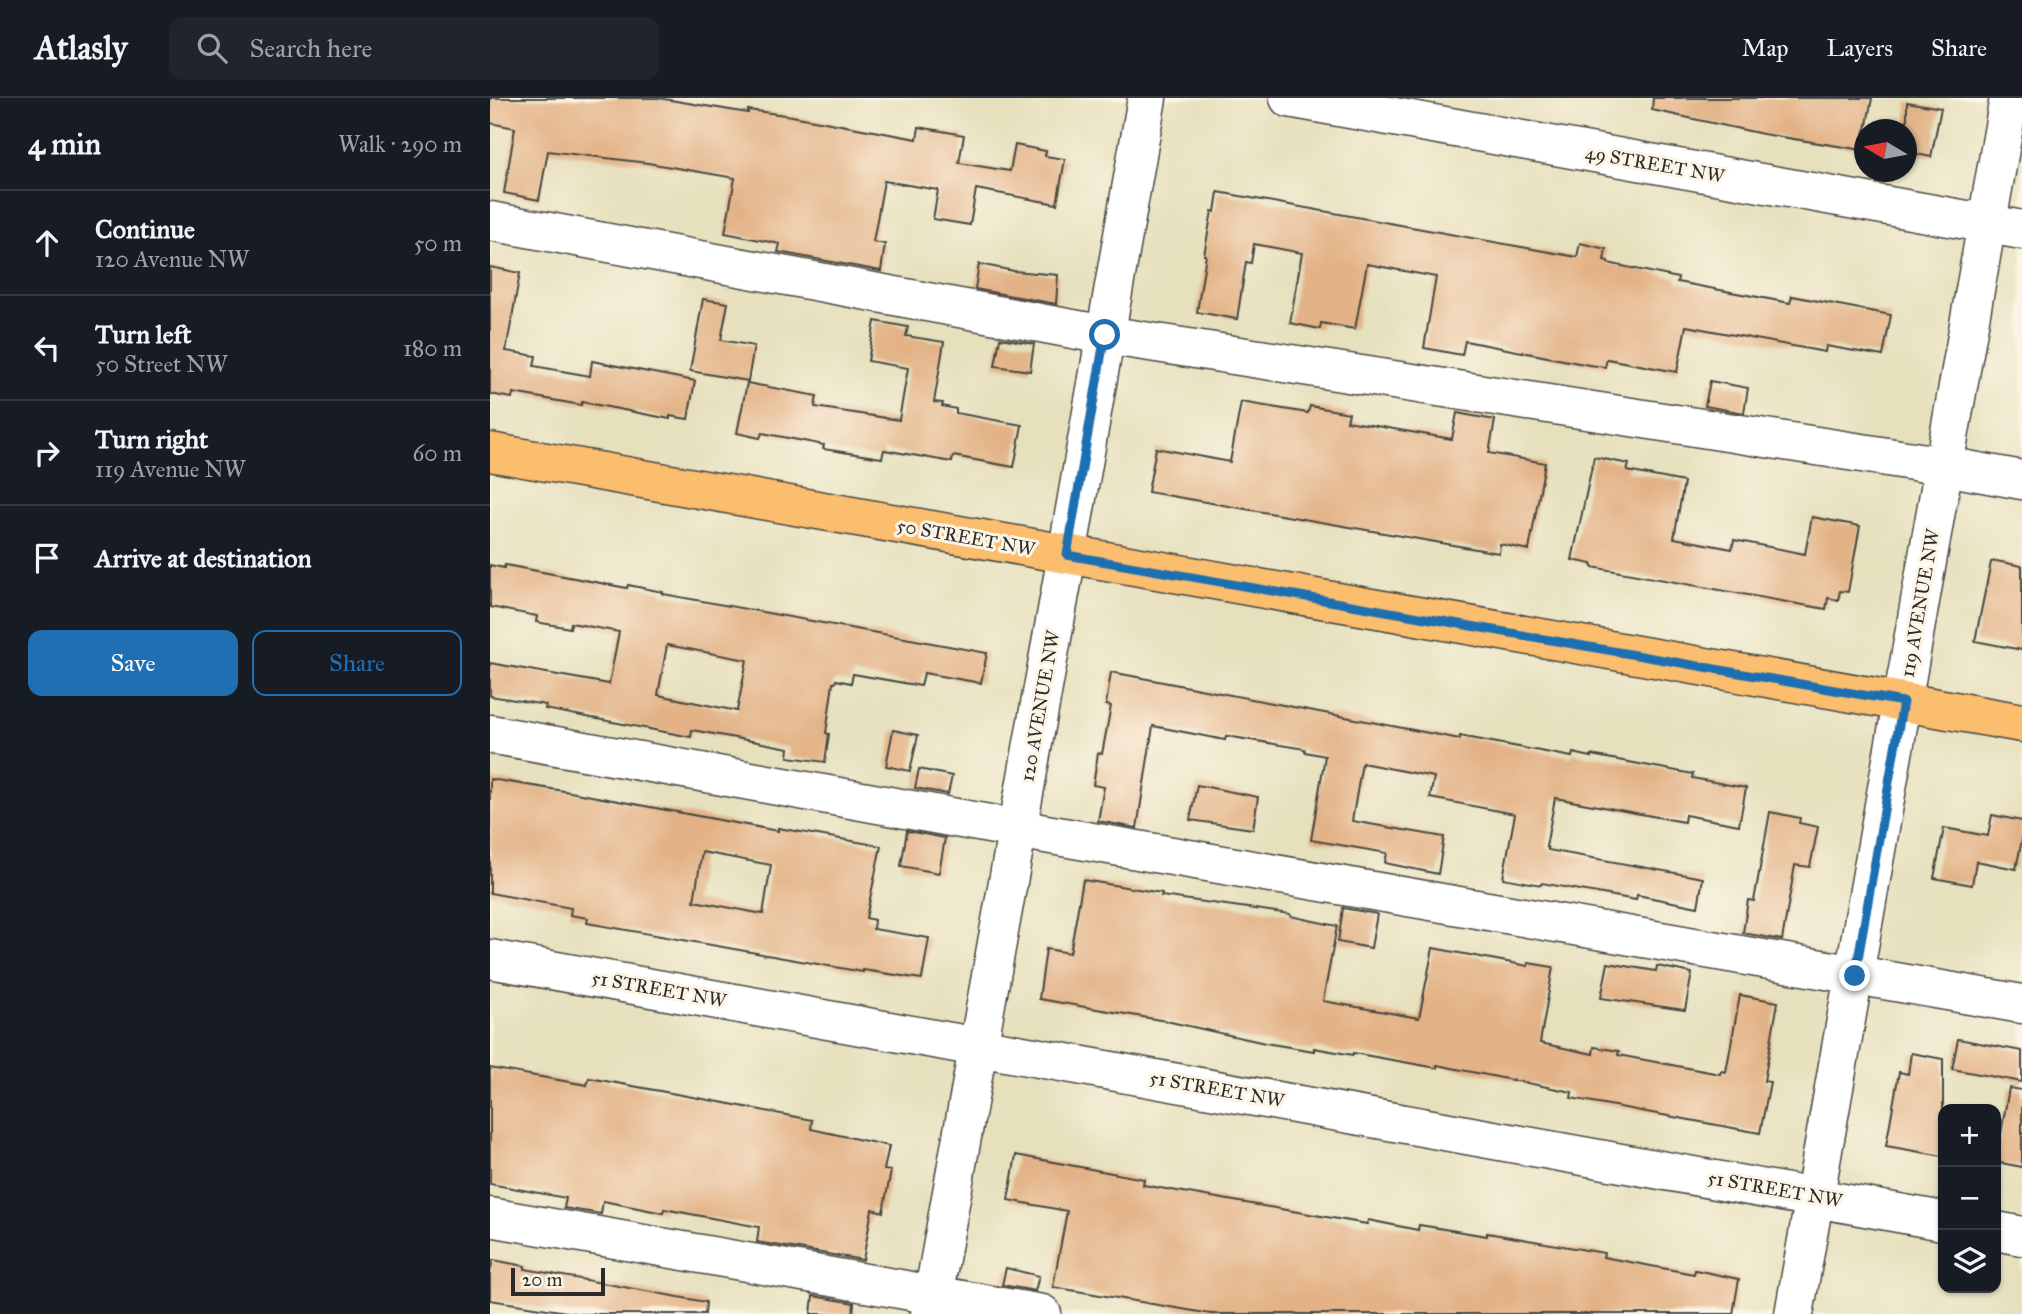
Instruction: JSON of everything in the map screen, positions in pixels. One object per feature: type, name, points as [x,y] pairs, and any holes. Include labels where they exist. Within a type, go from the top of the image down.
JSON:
[{"type":"main road","name":"50 STREET NW","points":[[490,452],[2022,723]]},
{"type":"street","name":"120 AVENUE NW","points":[[932,1304],[1147,98]]},
{"type":"street","name":"49 STREET NW","points":[[1289,98],[2005,227]]},
{"type":"street","name":"119 AVENUE NW","points":[[1794,1314],[1945,466],[2005,227],[2009,98]]},
{"type":"street","points":[[490,221],[1105,335],[2022,480]]},
{"type":"street","points":[[490,734],[2022,1004]]},
{"type":"street","name":"51 STREET NW","points":[[490,959],[1938,1220]]},
{"type":"street","points":[[490,1217],[932,1304],[1042,1314]]},
{"type":"street","points":[[2001,1232],[2022,1236]]},
{"type":"building","points":[[490,98],[658,98],[748,113],[748,110],[792,116],[917,139],[919,127],[964,135],[959,163],[1010,171],[1015,145],[1046,151],[1045,156],[1065,159],[1057,204],[976,189],[970,225],[933,219],[938,190],[884,181],[873,242],[885,244],[881,271],[778,252],[780,244],[725,233],[735,178],[648,163],[548,151],[539,200],[504,193],[515,128],[490,123]]},
{"type":"building","points":[[1653,98],[1872,98],[1868,119],[1854,119],[1854,149],[1763,134],[1652,110]]},
{"type":"building","points":[[1907,102],[1941,108],[1931,157],[1917,154],[1917,119],[1907,119]]},
{"type":"building","points":[[1218,192],[1577,257],[1580,243],[1606,249],[1604,260],[1608,263],[1678,278],[1677,282],[1790,303],[1792,296],[1891,315],[1883,356],[1826,346],[1825,352],[1686,326],[1677,372],[1607,359],[1605,367],[1589,365],[1465,341],[1462,355],[1424,348],[1436,277],[1367,264],[1355,329],[1321,323],[1320,329],[1290,323],[1302,253],[1254,244],[1251,263],[1246,262],[1237,319],[1197,312],[1204,255]]},
{"type":"building","points":[[979,264],[1014,271],[1058,275],[1056,304],[975,289]]},
{"type":"building","points":[[490,267],[520,273],[506,351],[536,356],[534,366],[590,376],[592,361],[695,381],[688,419],[670,416],[670,419],[582,402],[581,405],[513,393],[512,398],[490,394]]},
{"type":"building","points":[[703,299],[728,303],[721,340],[754,346],[748,381],[690,371]]},
{"type":"building","points":[[875,321],[908,327],[906,336],[944,342],[934,402],[956,409],[956,413],[1022,425],[1014,467],[953,456],[952,462],[884,450],[882,458],[823,449],[824,445],[762,433],[760,438],[737,433],[747,383],[817,396],[815,407],[899,420],[908,368],[868,361]]},
{"type":"building","points":[[1000,338],[1034,344],[1030,371],[995,366]]},
{"type":"building","points":[[1710,381],[1748,388],[1744,413],[1705,406]]},
{"type":"building","points":[[1241,402],[1308,413],[1310,406],[1349,413],[1347,421],[1452,439],[1457,413],[1495,420],[1489,453],[1545,463],[1529,550],[1500,544],[1499,553],[1148,492],[1156,448],[1230,462]]},
{"type":"building","points":[[1594,457],[1629,464],[1627,471],[1684,482],[1674,538],[1732,549],[1734,540],[1805,554],[1812,517],[1860,526],[1848,592],[1840,591],[1838,600],[1828,598],[1826,609],[1592,567],[1592,564],[1572,560]]},
{"type":"building","points":[[1991,562],[2022,566],[2022,650],[1975,641]]},
{"type":"building","points":[[490,565],[504,568],[505,565],[627,588],[628,585],[663,594],[987,653],[981,683],[924,673],[921,686],[853,674],[851,683],[836,680],[833,683],[826,733],[829,734],[825,762],[788,757],[789,748],[692,730],[691,737],[545,709],[546,705],[490,696],[490,663],[609,684],[619,632],[571,623],[570,628],[536,622],[537,616],[490,607]],"holes":[[[667,645],[747,660],[737,711],[658,695]]]},
{"type":"building","points":[[1111,672],[1460,739],[1460,736],[1572,757],[1573,753],[1591,755],[1693,774],[1692,778],[1746,788],[1739,825],[1685,815],[1684,822],[1555,798],[1546,847],[1548,850],[1703,878],[1698,907],[1637,895],[1636,900],[1542,883],[1541,885],[1503,878],[1515,814],[1430,798],[1434,777],[1362,763],[1352,821],[1444,837],[1438,874],[1385,863],[1387,853],[1311,840],[1325,756],[1305,752],[1305,749],[1226,736],[1225,740],[1153,726],[1137,828],[1098,821],[1104,787],[1093,785],[1098,753],[1102,754],[1111,706],[1106,705]]},
{"type":"building","points":[[893,730],[918,735],[910,771],[886,766]]},
{"type":"building","points":[[919,769],[952,776],[948,794],[915,788]]},
{"type":"building","points":[[490,779],[778,831],[778,828],[881,846],[866,918],[874,920],[873,929],[929,938],[922,979],[863,972],[587,923],[588,918],[570,915],[571,908],[490,893]],"holes":[[[702,852],[771,865],[763,914],[694,901]]]},
{"type":"building","points":[[1197,785],[1258,797],[1253,829],[1190,820]]},
{"type":"building","points":[[1770,812],[1800,818],[1799,823],[1818,827],[1810,867],[1795,865],[1782,940],[1743,933],[1748,900],[1754,901]]},
{"type":"building","points":[[1992,815],[2022,821],[2022,839],[2016,869],[1976,861],[1972,885],[1934,878],[1944,828],[1988,836]]},
{"type":"building","points":[[907,831],[945,838],[939,873],[901,866]]},
{"type":"building","points":[[1083,880],[1162,893],[1161,896],[1290,914],[1337,926],[1323,1001],[1419,1018],[1433,948],[1528,966],[1528,963],[1553,967],[1540,1043],[1593,1054],[1594,1047],[1619,1051],[1618,1055],[1720,1074],[1721,1071],[1726,1072],[1740,995],[1778,1002],[1764,1081],[1770,1082],[1760,1133],[1571,1098],[1572,1092],[1437,1065],[1437,1068],[1353,1053],[1314,1048],[1314,1051],[1265,1043],[1166,1021],[1039,999],[1046,949],[1070,953]]},
{"type":"building","points":[[1343,908],[1377,914],[1371,948],[1338,942]]},
{"type":"building","points":[[1608,963],[1656,971],[1657,966],[1692,973],[1685,1010],[1601,998]]},
{"type":"building","points":[[1958,1039],[2022,1051],[2022,1082],[1952,1069]]},
{"type":"building","points":[[1911,1053],[1943,1059],[1943,1104],[1938,1104],[1938,1155],[1886,1146],[1899,1072],[1908,1074]]},
{"type":"building","points":[[490,1068],[587,1085],[589,1078],[812,1120],[811,1129],[889,1146],[884,1170],[891,1171],[883,1212],[872,1209],[863,1260],[757,1242],[759,1227],[664,1209],[663,1213],[603,1201],[601,1214],[564,1208],[566,1198],[490,1184]]},
{"type":"building","points":[[2009,1088],[2022,1090],[2022,1167],[2001,1163],[2001,1134]]},
{"type":"building","points":[[1016,1155],[1144,1179],[1143,1185],[1367,1224],[1368,1220],[1418,1230],[1419,1225],[1487,1236],[1487,1233],[1604,1253],[1603,1257],[1694,1274],[1695,1270],[1739,1279],[1733,1314],[1211,1314],[1053,1287],[1067,1211],[1008,1200]]},
{"type":"building","points":[[493,1260],[525,1266],[525,1269],[706,1302],[705,1314],[579,1314],[490,1300]]},
{"type":"building","points":[[1006,1268],[1039,1276],[1035,1291],[1002,1285]]},
{"type":"building","points":[[813,1296],[854,1303],[853,1314],[811,1314]]},
{"type":"route","points":[[1105,335],[1067,555],[1903,702],[1855,976]]}]
